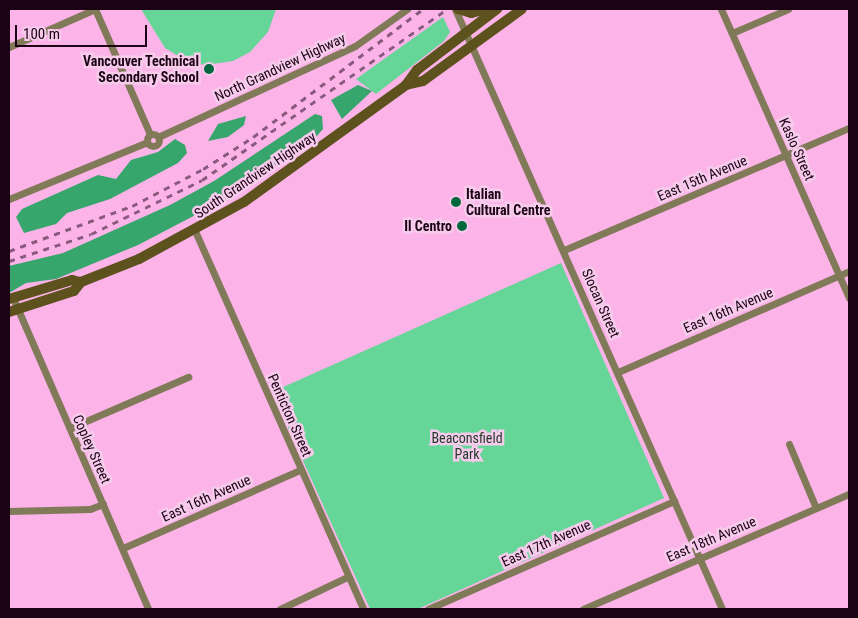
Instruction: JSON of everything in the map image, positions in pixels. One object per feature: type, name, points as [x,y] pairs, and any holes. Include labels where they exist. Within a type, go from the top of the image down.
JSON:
[{"type":"main road","points":[[457,9],[471,14],[488,9]]},
{"type":"main road","name":"South Grandview Highway","points":[[13,311],[74,291],[81,282],[195,231],[244,202],[406,85],[417,70],[497,9]]},
{"type":"main road","name":"South Grandview Highway","points":[[406,85],[423,81],[522,9]]},
{"type":"main road","name":"South Grandview Highway","points":[[11,299],[72,280],[81,282]]},
{"type":"street","points":[[9,47],[95,9],[148,138],[9,199]]},
{"type":"street","name":"North Grandview Highway","points":[[148,138],[155,145],[158,137],[355,46],[406,9]]},
{"type":"street","name":"Slocan Street","points":[[457,9],[459,26],[467,32],[722,609]]},
{"type":"street","name":"Kaslo Street","points":[[721,9],[849,298]]},
{"type":"street","points":[[732,33],[788,9]]},
{"type":"street","name":"East 15th Avenue","points":[[564,250],[849,128]]},
{"type":"street","name":"Penticton Street","points":[[195,231],[363,609]]},
{"type":"street","name":"East 16th Avenue","points":[[618,372],[849,271]]},
{"type":"street","name":"Copley Street","points":[[11,299],[13,311],[70,428],[148,609]]},
{"type":"street","points":[[70,428],[188,377]]},
{"type":"street","points":[[788,444],[816,508]]},
{"type":"street","name":"East 16th Avenue","points":[[122,548],[300,470]]},
{"type":"street","name":"East 18th Avenue","points":[[583,609],[849,494]]},
{"type":"street","name":"East 17th Avenue","points":[[428,609],[674,501]]},
{"type":"street","points":[[9,511],[90,509],[103,504]]},
{"type":"street","points":[[280,609],[348,577]]},
{"type":"street","points":[[444,602],[448,609]]},
{"type":"green space","points":[[141,9],[276,9],[268,32],[250,52],[233,61],[206,65],[188,62],[165,48]]},
{"type":"green space","points":[[443,17],[450,32],[444,41],[376,94],[356,79]]},
{"type":"green space","points":[[358,85],[372,91],[342,119],[331,100]]},
{"type":"green space","points":[[315,114],[322,116],[323,129],[315,138],[228,198],[138,245],[56,279],[26,283],[9,293],[9,266],[63,253],[170,205],[214,181]]},
{"type":"green space","points":[[246,116],[244,125],[228,137],[208,141],[218,124]]},
{"type":"green space","points":[[175,139],[185,145],[187,153],[178,163],[110,199],[67,213],[56,224],[24,233],[16,217],[22,209],[98,175],[116,179],[131,160],[158,152]]},
{"type":"green space","name":"Beaconsfield Park","points":[[561,263],[664,498],[418,609],[370,609],[272,392]]},
{"type":"railway","points":[[9,251],[132,206],[203,169],[253,137],[423,9]]},
{"type":"railway","points":[[9,261],[91,234],[202,180],[447,9]]},
{"type":"place","name":"Vancouver Technical Secondary School","points":[[209,69]]},
{"type":"place","name":"Italian Cultural Centre","points":[[456,202]]},
{"type":"place","name":"Il Centro","points":[[462,226]]}]
